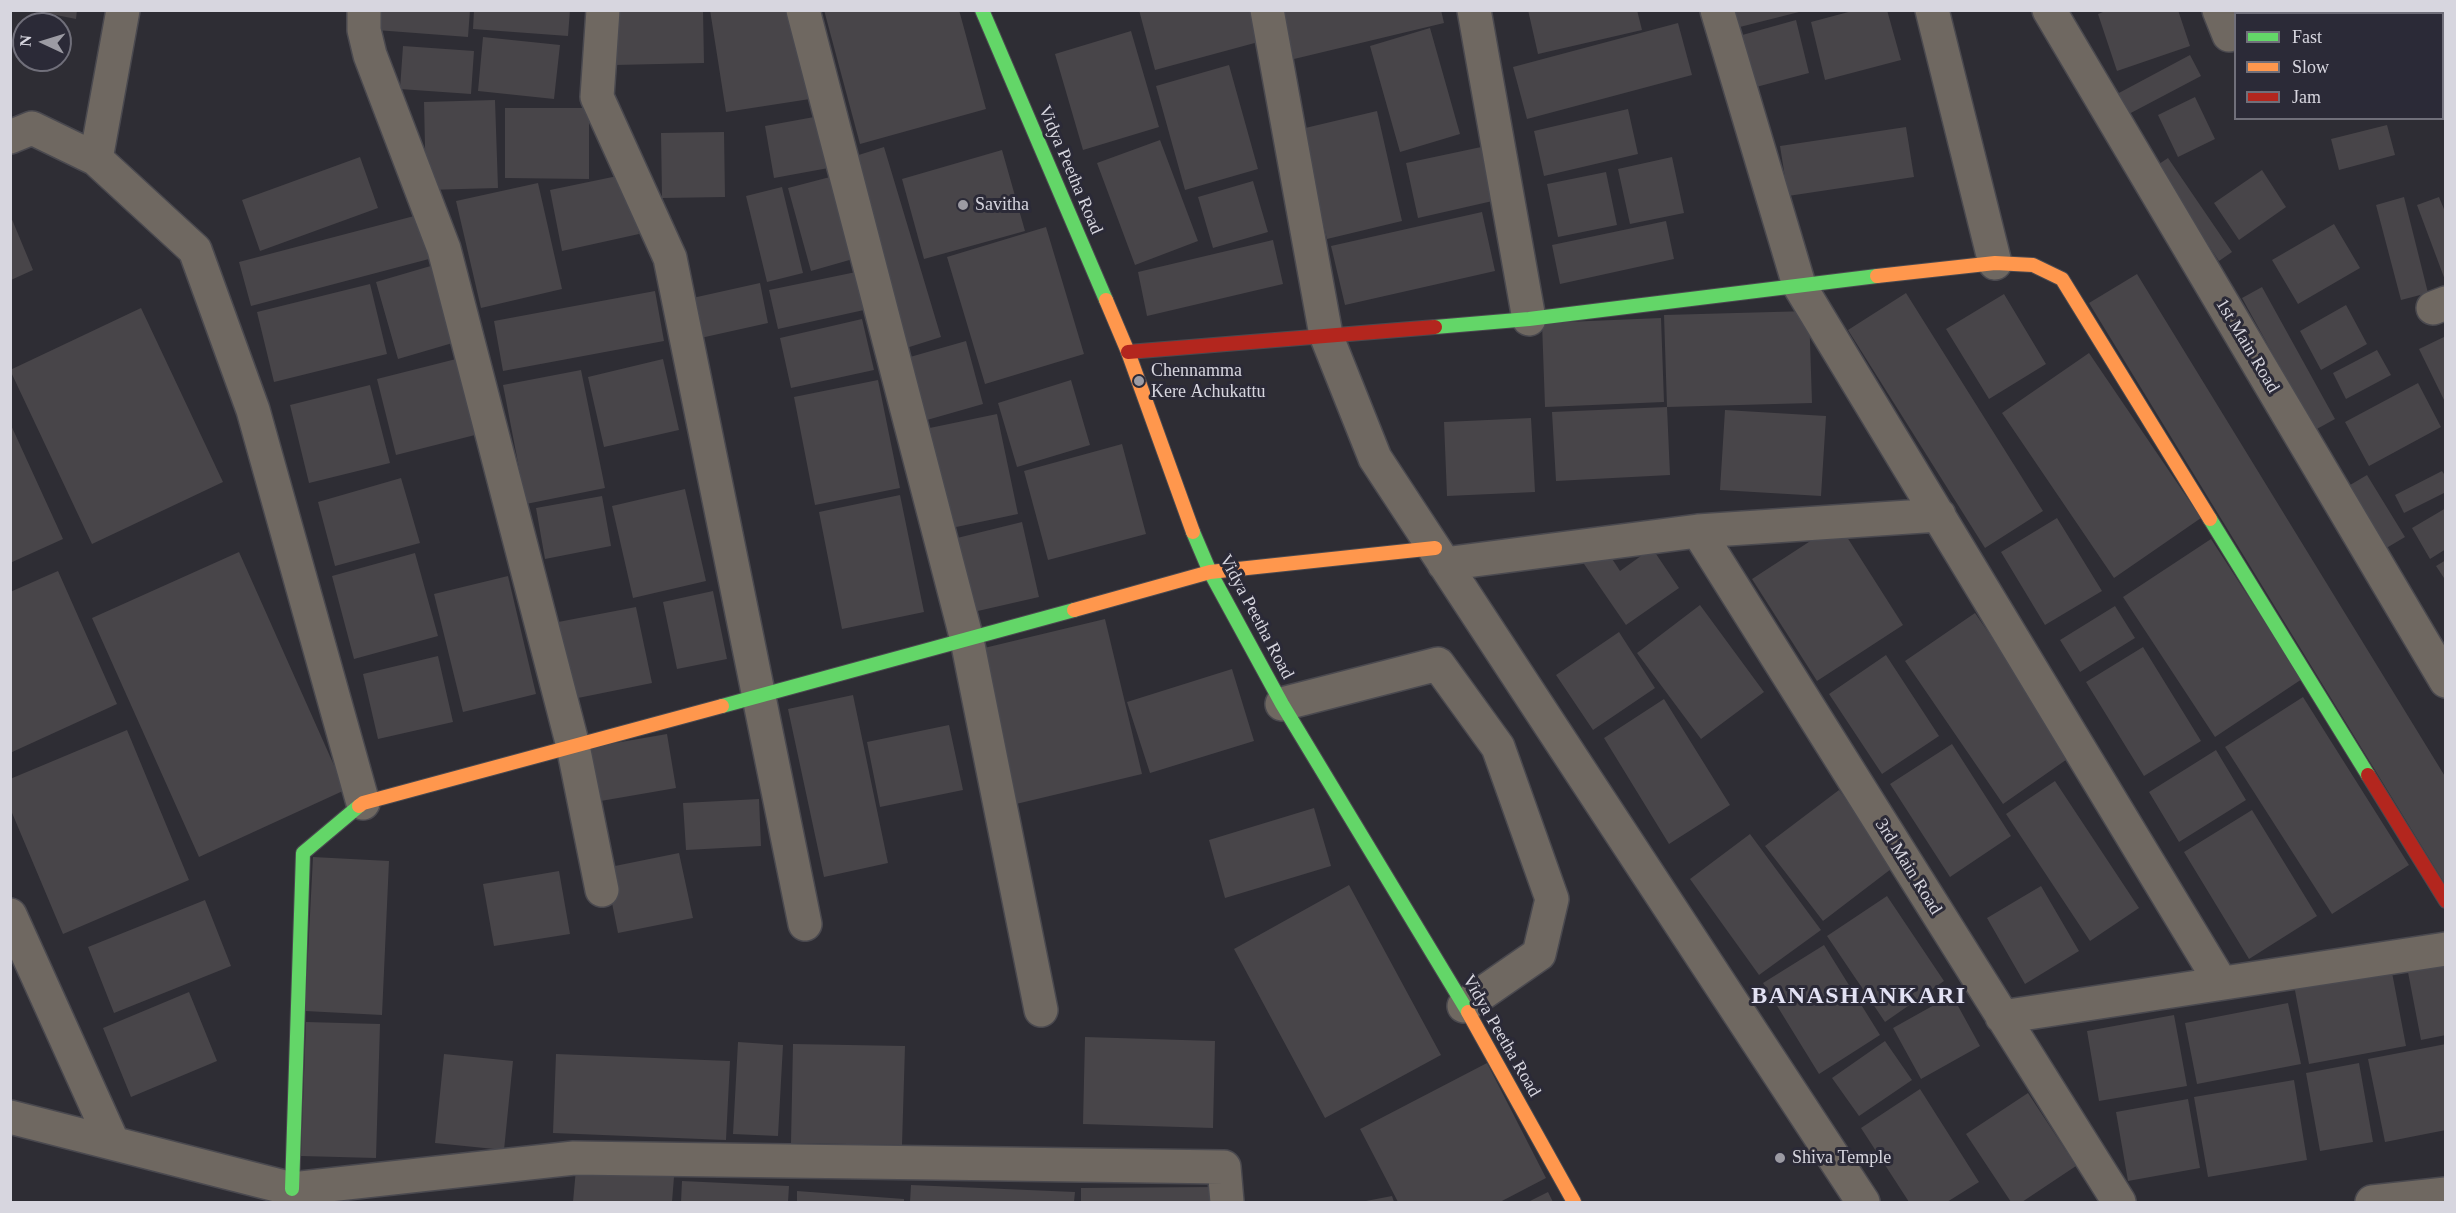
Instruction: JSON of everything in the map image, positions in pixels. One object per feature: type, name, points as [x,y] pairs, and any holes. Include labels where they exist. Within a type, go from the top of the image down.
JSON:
[{"type":"street","points":[[96,159],[123,10]]},
{"type":"street","points":[[364,10],[364,30],[370,54],[444,249],[573,746],[602,890]]},
{"type":"street","points":[[603,10],[597,97],[670,258],[805,924]]},
{"type":"street","points":[[804,10],[967,640],[1041,1010]]},
{"type":"street","name":"Vidya Peetha Road","points":[[982,10],[1128,352],[1186,518],[1210,572],[1282,704],[1464,1006],[1574,1203]]},
{"type":"street","points":[[1267,10],[1326,335],[1375,458],[1863,1203]]},
{"type":"street","points":[[1474,10],[1529,319]]},
{"type":"street","points":[[1717,10],[1799,285],[2222,983]]},
{"type":"street","points":[[1932,10],[1995,263]]},
{"type":"street","name":"1st Main Road","points":[[2049,10],[2445,681]]},
{"type":"street","points":[[10,137],[32,128],[96,159],[195,250],[253,411],[363,802]]},
{"type":"street","points":[[1128,352],[1529,319],[1995,263],[2033,265],[2062,279],[2445,900]]},
{"type":"street","points":[[292,1189],[303,853],[363,802],[967,640],[1210,572],[1440,556],[1698,531],[1939,515]]},
{"type":"street","name":"3rd Main Road","points":[[1698,531],[2119,1203]]},
{"type":"street","points":[[1282,704],[1438,664],[1498,747],[1552,899],[1539,954],[1464,1006]]},
{"type":"street","points":[[10,915],[113,1143]]},
{"type":"street","points":[[2002,1017],[2445,949]]},
{"type":"street","points":[[10,1117],[292,1189],[574,1158],[1224,1167],[1227,1203]]},
{"type":"street","points":[[2372,1203],[2445,1194]]},
{"type":"building","points":[[31,10],[77,10],[76,19],[72,18],[72,12]]},
{"type":"building","points":[[377,10],[470,10],[468,37],[376,30]]},
{"type":"building","points":[[474,10],[570,10],[568,36],[473,29]]},
{"type":"building","points":[[614,10],[703,10],[704,63],[615,65]]},
{"type":"building","points":[[710,10],[797,10],[810,99],[726,112]]},
{"type":"building","points":[[824,10],[959,10],[986,109],[860,144]]},
{"type":"building","points":[[1139,10],[1254,10],[1262,41],[1155,70]]},
{"type":"building","points":[[1282,10],[1441,10],[1444,23],[1294,59]]},
{"type":"building","points":[[1528,10],[1637,10],[1642,30],[1538,54]]},
{"type":"building","points":[[1719,10],[1803,10],[1803,11],[1724,31]]},
{"type":"building","points":[[1856,10],[1887,10],[1901,60],[1825,80],[1811,22]]},
{"type":"building","points":[[2108,10],[2178,10],[2190,46],[2117,71],[2098,14]]},
{"type":"building","points":[[1796,20],[1809,73],[1741,91],[1728,39]]},
{"type":"building","points":[[1678,23],[1692,75],[1527,119],[1513,67]]},
{"type":"building","points":[[1430,28],[1460,134],[1400,152],[1370,46]]},
{"type":"building","points":[[1131,31],[1159,127],[1083,150],[1055,54]]},
{"type":"building","points":[[483,37],[560,45],[554,99],[478,91]]},
{"type":"building","points":[[403,46],[474,51],[471,94],[400,89]]},
{"type":"building","points":[[2190,55],[2201,76],[2127,115],[2117,94]]},
{"type":"building","points":[[1229,65],[1258,169],[1185,190],[1156,86]]},
{"type":"building","points":[[2195,97],[2215,139],[2178,157],[2158,115]]},
{"type":"building","points":[[495,100],[498,188],[426,190],[424,102]]},
{"type":"building","points":[[505,108],[589,108],[589,179],[505,178]]},
{"type":"building","points":[[1628,109],[1638,154],[1544,176],[1534,131]]},
{"type":"building","points":[[1377,111],[1402,221],[1327,239],[1301,129]]},
{"type":"building","points":[[825,115],[834,167],[774,178],[765,126]]},
{"type":"building","points":[[2387,125],[2395,155],[2339,170],[2331,139]]},
{"type":"building","points":[[1906,127],[1914,177],[1788,196],[1780,146]]},
{"type":"building","points":[[724,132],[725,197],[662,198],[661,133]]},
{"type":"building","points":[[1160,140],[1198,241],[1135,265],[1097,163]]},
{"type":"building","points":[[1486,146],[1497,200],[1418,218],[1406,163]]},
{"type":"building","points":[[884,147],[941,337],[903,349],[846,159]]},
{"type":"building","name":"Savitha","points":[[1002,150],[1025,231],[924,259],[902,179]]},
{"type":"building","points":[[360,157],[378,208],[260,251],[242,200]]},
{"type":"building","points":[[1672,157],[1684,213],[1630,224],[1618,169]]},
{"type":"building","points":[[2168,158],[2232,252],[2219,261],[2156,166]]},
{"type":"building","points":[[2262,170],[2286,207],[2239,240],[2214,203]]},
{"type":"building","points":[[1606,172],[1617,225],[1558,237],[1547,184]]},
{"type":"building","points":[[627,174],[639,234],[562,251],[550,190]]},
{"type":"building","points":[[830,177],[853,259],[811,271],[788,188]]},
{"type":"building","points":[[1253,181],[1268,232],[1213,248],[1198,197]]},
{"type":"building","points":[[538,183],[562,289],[481,308],[456,201]]},
{"type":"building","points":[[782,187],[803,273],[767,282],[746,196]]},
{"type":"building","points":[[2404,197],[2428,293],[2401,300],[2376,205]]},
{"type":"building","points":[[2439,197],[2446,214],[2445,280],[2417,205]]},
{"type":"building","points":[[1482,212],[1495,271],[1345,305],[1331,246]]},
{"type":"building","points":[[418,215],[429,259],[251,306],[239,262]]},
{"type":"building","points":[[11,217],[33,270],[11,280]]},
{"type":"building","points":[[1666,221],[1674,259],[1560,284],[1552,245]]},
{"type":"building","points":[[2334,224],[2360,268],[2298,304],[2272,260]]},
{"type":"building","points":[[1046,227],[1084,354],[985,384],[947,257]]},
{"type":"building","points":[[1273,240],[1283,284],[1147,316],[1138,272]]},
{"type":"building","points":[[434,265],[456,342],[398,359],[376,282]]},
{"type":"building","points":[[856,272],[864,310],[778,329],[769,290]]},
{"type":"building","points":[[2137,274],[2446,778],[2446,886],[2089,303]]},
{"type":"building","points":[[760,283],[768,323],[696,339],[688,299]]},
{"type":"building","points":[[370,284],[387,354],[274,382],[257,312]]},
{"type":"building","points":[[2262,287],[2335,419],[2315,430],[2242,298]]},
{"type":"building","points":[[655,291],[664,341],[503,371],[494,321]]},
{"type":"building","points":[[1906,293],[2043,511],[1985,548],[1848,330]]},
{"type":"building","points":[[2004,294],[2046,364],[1989,399],[1946,329]]},
{"type":"building","points":[[2346,305],[2367,344],[2321,370],[2300,331]]},
{"type":"building","points":[[141,308],[223,482],[92,544],[10,370]]},
{"type":"building","points":[[1809,311],[1812,403],[1667,407],[1664,315]]},
{"type":"building","points":[[1661,318],[1664,402],[1545,407],[1542,323]]},
{"type":"building","points":[[862,319],[874,370],[791,388],[780,338]]},
{"type":"building","points":[[2446,336],[2446,404],[2419,349]]},
{"type":"building","points":[[966,341],[983,404],[920,422],[903,359]]},
{"type":"building","points":[[2377,350],[2391,375],[2346,399],[2333,373]]},
{"type":"building","points":[[2089,353],[2201,518],[2114,578],[2002,413]]},
{"type":"building","points":[[460,358],[479,434],[396,455],[377,379]]},
{"type":"building","points":[[663,359],[679,430],[604,447],[588,377]]},
{"type":"building","points":[[581,370],[605,488],[526,504],[503,385]]},
{"type":"building","points":[[878,380],[900,488],[815,505],[794,397]]},
{"type":"building","points":[[1071,380],[1090,445],[1017,467],[998,403]]},
{"type":"building","points":[[2418,383],[2441,427],[2369,466],[2345,422]]},
{"type":"building","points":[[370,385],[390,463],[309,483],[290,405]]},
{"type":"building","points":[[1667,407],[1670,475],[1556,481],[1552,412]]},
{"type":"building","points":[[1725,410],[1826,416],[1821,496],[1720,490]]},
{"type":"building","points":[[997,414],[1018,514],[942,530],[920,430]]},
{"type":"building","points":[[1531,418],[1535,492],[1447,496],[1444,422]]},
{"type":"building","points":[[10,423],[63,539],[10,563]]},
{"type":"building","points":[[1122,444],[1146,534],[1048,560],[1024,471]]},
{"type":"building","points":[[2442,471],[2446,477],[2446,492],[2404,513],[2395,495]]},
{"type":"building","points":[[2367,475],[2405,537],[2383,550],[2345,488]]},
{"type":"building","points":[[401,478],[420,543],[335,566],[318,502]]},
{"type":"building","points":[[685,489],[706,581],[633,598],[612,506]]},
{"type":"building","points":[[900,495],[924,612],[842,629],[819,512]]},
{"type":"building","points":[[602,496],[611,546],[545,559],[536,508]]},
{"type":"building","points":[[2446,508],[2446,549],[2430,559],[2412,528]]},
{"type":"building","points":[[2057,518],[2102,591],[2045,625],[2001,552]]},
{"type":"building","points":[[1022,522],[1039,597],[969,613],[953,539]]},
{"type":"building","points":[[1838,523],[1903,625],[1817,681],[1752,579]]},
{"type":"building","points":[[2211,539],[2302,679],[2215,737],[2123,597]]},
{"type":"building","points":[[1652,548],[1679,588],[1626,625],[1582,561],[1609,554],[1620,571]]},
{"type":"building","points":[[239,552],[345,790],[199,857],[92,618]]},
{"type":"building","points":[[415,553],[438,636],[354,659],[332,576]]},
{"type":"building","points":[[2446,560],[2446,581],[2436,566]]},
{"type":"building","points":[[58,571],[117,704],[10,753],[10,592]]},
{"type":"building","points":[[508,576],[536,694],[463,712],[434,594]]},
{"type":"building","points":[[713,591],[727,659],[677,669],[663,602]]},
{"type":"building","points":[[1700,605],[1764,692],[1701,739],[1637,653]]},
{"type":"building","points":[[2115,606],[2135,638],[2080,672],[2060,640]]},
{"type":"building","points":[[636,607],[652,683],[568,700],[553,623]]},
{"type":"building","points":[[1975,613],[2073,755],[2003,804],[1905,661]]},
{"type":"building","points":[[1105,619],[1142,774],[1016,804],[980,649]]},
{"type":"building","points":[[1619,632],[1655,688],[1593,730],[1556,675]]},
{"type":"building","points":[[2143,647],[2201,741],[2144,776],[2086,682]]},
{"type":"building","points":[[1886,655],[1939,736],[1882,774],[1829,694]]},
{"type":"building","points":[[438,656],[453,722],[378,739],[363,674]]},
{"type":"building","points":[[1232,669],[1254,741],[1150,773],[1127,702]]},
{"type":"building","points":[[853,695],[888,863],[824,877],[788,709]]},
{"type":"building","points":[[2303,697],[2409,865],[2332,914],[2225,747]]},
{"type":"building","points":[[1664,699],[1730,805],[1669,844],[1604,738]]},
{"type":"building","points":[[949,725],[963,790],[880,807],[867,742]]},
{"type":"building","points":[[127,730],[189,880],[63,934],[10,808],[10,779]]},
{"type":"building","points":[[667,734],[676,788],[595,802],[586,748]]},
{"type":"building","points":[[1952,744],[2011,836],[1950,877],[1890,784]]},
{"type":"building","points":[[2216,750],[2246,800],[2179,842],[2149,792]]},
{"type":"building","points":[[2055,781],[2139,908],[2090,941],[2006,814]]},
{"type":"building","points":[[1839,790],[1895,866],[1823,921],[1765,846]]},
{"type":"building","points":[[759,799],[761,846],[686,850],[683,803]]},
{"type":"building","points":[[1314,808],[1331,866],[1225,898],[1209,840]]},
{"type":"building","points":[[2252,810],[2317,916],[2249,959],[2184,852]]},
{"type":"building","points":[[1750,834],[1821,930],[1759,975],[1690,879]]},
{"type":"building","points":[[679,853],[693,918],[618,933],[605,868]]},
{"type":"building","points":[[313,857],[389,861],[382,1015],[305,1011]]},
{"type":"building","points":[[559,871],[570,934],[494,946],[483,884]]},
{"type":"building","points":[[1349,885],[1441,1055],[1325,1118],[1234,949]]},
{"type":"building","points":[[2041,886],[2079,951],[2025,984],[1987,918]]},
{"type":"building","points":[[1887,896],[1944,981],[1885,1022],[1827,936]]},
{"type":"building","points":[[205,900],[231,966],[114,1013],[88,947]]},
{"type":"building","points":[[1824,945],[1880,1035],[1819,1074],[1763,983]]},
{"type":"building","points":[[2446,959],[2446,1035],[2421,1040],[2407,967]]},
{"type":"building","points":[[2390,962],[2406,1046],[2309,1064],[2293,980]]},
{"type":"building","points":[[189,992],[217,1061],[131,1097],[103,1028]]},
{"type":"building","points":[[1952,995],[1980,1046],[1921,1079],[1893,1028]]},
{"type":"building","points":[[2288,1003],[2301,1064],[2197,1084],[2185,1023]]},
{"type":"building","points":[[2174,1015],[2187,1086],[2099,1101],[2087,1031]]},
{"type":"building","points":[[306,1022],[380,1024],[376,1158],[301,1156]]},
{"type":"building","points":[[1085,1037],[1215,1041],[1213,1128],[1083,1124]]},
{"type":"building","points":[[1885,1041],[1912,1080],[1859,1116],[1832,1078]]},
{"type":"building","points":[[738,1042],[783,1045],[778,1136],[733,1134]]},
{"type":"building","points":[[793,1044],[905,1046],[902,1145],[791,1143]]},
{"type":"building","points":[[2446,1044],[2446,1130],[2385,1142],[2368,1059]]},
{"type":"building","points":[[444,1054],[513,1061],[504,1150],[435,1143]]},
{"type":"building","points":[[556,1054],[730,1061],[726,1140],[553,1133]]},
{"type":"building","points":[[1487,1063],[1546,1178],[1500,1202],[1398,1202],[1360,1129]]},
{"type":"building","points":[[2359,1063],[2373,1142],[2320,1151],[2306,1073]]},
{"type":"building","points":[[2294,1080],[2307,1160],[2208,1177],[2194,1097]]},
{"type":"building","points":[[1920,1089],[1979,1182],[1947,1202],[1909,1202],[1861,1128]]},
{"type":"building","points":[[2028,1093],[2076,1166],[2022,1202],[2011,1202],[1966,1134]]},
{"type":"building","points":[[2188,1099],[2200,1168],[2128,1181],[2116,1112]]},
{"type":"building","points":[[576,1169],[674,1177],[672,1202],[573,1202]]},
{"type":"building","points":[[682,1181],[789,1186],[788,1202],[681,1202]]},
{"type":"building","points":[[911,1185],[1075,1192],[1074,1202],[910,1202]]},
{"type":"building","points":[[1212,1187],[1212,1202],[1081,1202],[1081,1188]]},
{"type":"building","points":[[797,1191],[904,1199],[904,1202],[797,1202]]},
{"type":"building","points":[[1548,1192],[1553,1202],[1528,1202]]},
{"type":"building","points":[[1392,1196],[1394,1202],[1366,1202],[1366,1201]]},
{"type":"traffic: fast","points":[[982,10],[1106,300]]},
{"type":"traffic: fast","points":[[1435,327],[1529,319],[1877,276]]},
{"type":"traffic: fast","points":[[2210,519],[2368,775]]},
{"type":"traffic: fast","points":[[1193,532],[1210,572],[1282,704],[1468,1012]]},
{"type":"traffic: fast","points":[[722,706],[1074,610]]},
{"type":"traffic: fast","points":[[292,1189],[303,853],[359,806]]},
{"type":"traffic: slow","points":[[1877,276],[1995,263],[2033,265],[2062,279],[2210,519]]},
{"type":"traffic: slow","points":[[1106,300],[1128,352],[1193,532]]},
{"type":"traffic: slow","points":[[1074,610],[1210,572],[1435,548]]},
{"type":"traffic: slow","points":[[359,806],[363,803],[722,706]]},
{"type":"traffic: slow","points":[[1468,1012],[1574,1202]]},
{"type":"traffic: jam","points":[[1128,352],[1435,327]]},
{"type":"traffic: jam","points":[[2368,775],[2446,901]]},
{"type":"place","name":"Savitha","points":[[963,205]]},
{"type":"place","name":"Chennamma Kere Achukattu","points":[[1139,381]]},
{"type":"place","name":"Shiva Temple","points":[[1780,1158]]},
{"type":"district","name":"BANASHANKARI","points":[[1859,997]]}]
